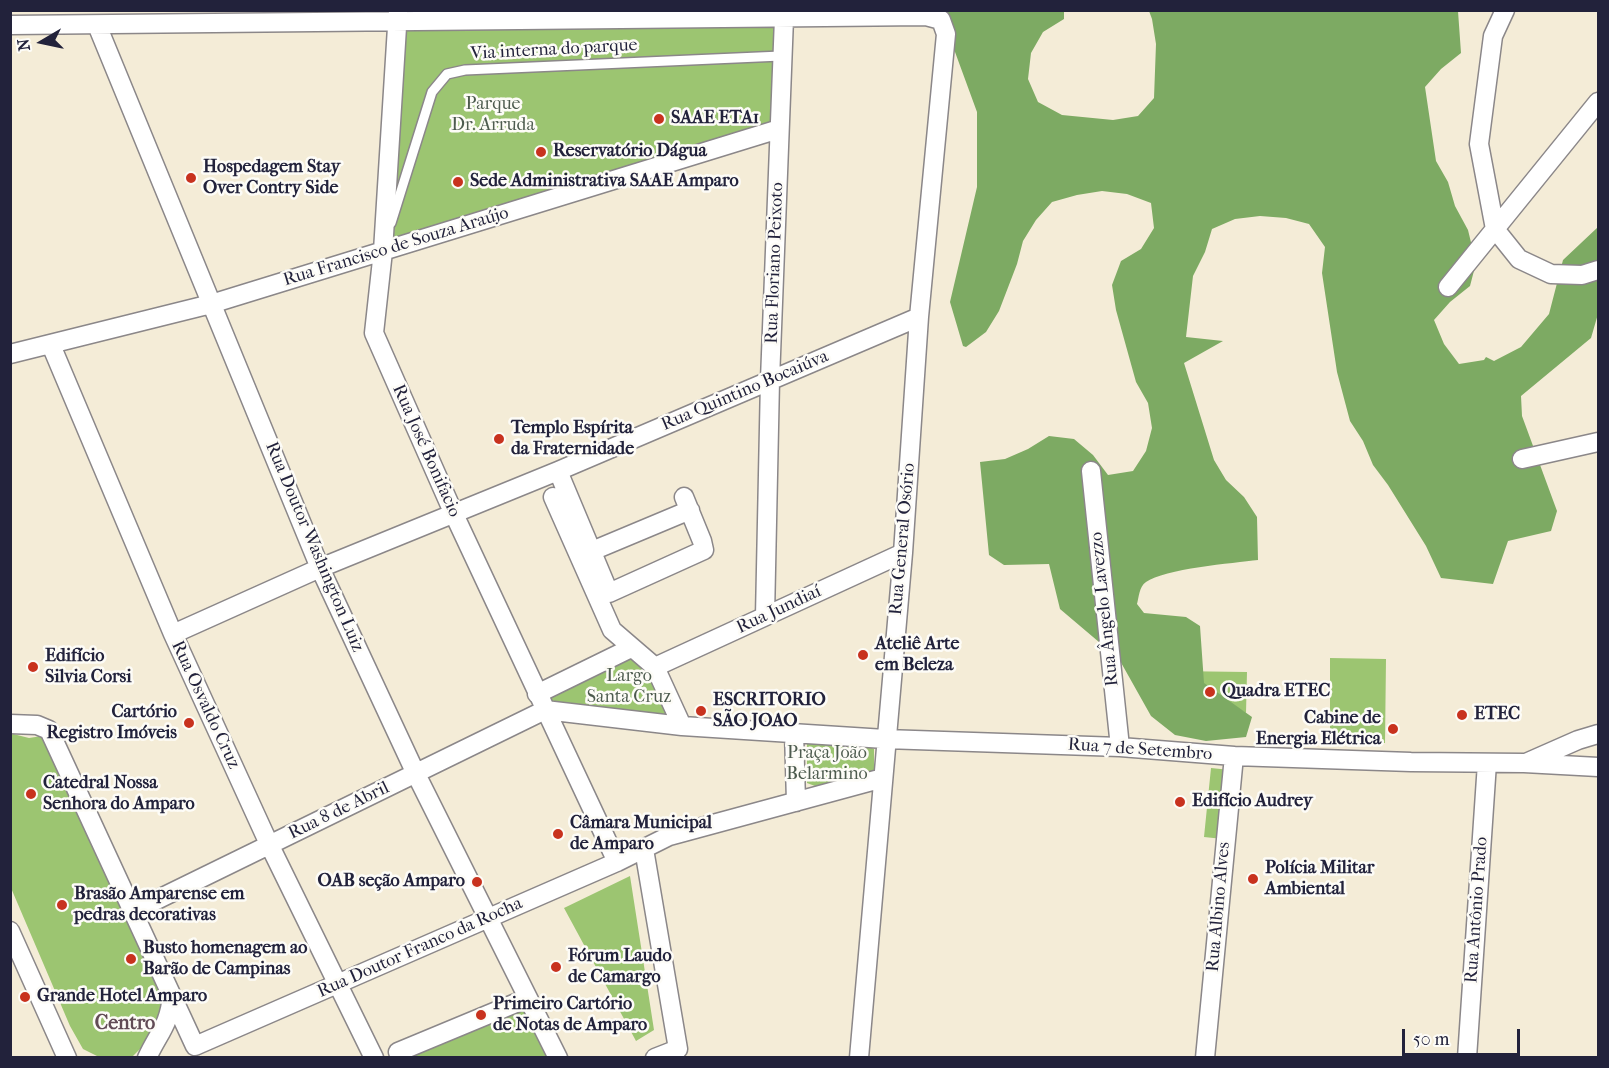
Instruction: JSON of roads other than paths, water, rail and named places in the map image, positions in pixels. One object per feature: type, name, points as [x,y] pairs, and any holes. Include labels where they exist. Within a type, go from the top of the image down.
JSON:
[{"type":"street","points":[[1504,10],[1493,36],[1479,144],[1495,229],[1519,259],[1551,274],[1582,275],[1599,270]]},
{"type":"street","points":[[10,26],[97,25],[122,17],[784,14]]},
{"type":"street","name":"Rua General Osório","points":[[784,14],[926,16],[941,20],[946,34],[919,317],[903,553],[885,738],[859,1058]]},
{"type":"street","name":"Rua Floriano Peixoto","points":[[765,616],[770,380],[784,14]]},
{"type":"street","name":"Rua José Bonifacio","points":[[398,16],[383,251],[374,333],[453,512],[616,862]]},
{"type":"street","name":"Rua Doutor Washington Luiz","points":[[97,25],[320,568],[416,774],[558,1058]]},
{"type":"street","points":[[1448,287],[1599,102]]},
{"type":"street","name":"Rua Francisco de Souza Araújo","points":[[10,354],[211,304],[779,129]]},
{"type":"street","name":"Rua Quintino Bocaiúva","points":[[173,634],[320,568],[558,471],[919,317]]},
{"type":"street","name":"Rua Osvaldo Cruz","points":[[51,345],[173,634],[269,844],[374,1058]]},
{"type":"street","points":[[1522,459],[1599,442]]},
{"type":"street","points":[[558,471],[631,648]]},
{"type":"street","name":"Rua Ângelo Lavezzo","points":[[1091,471],[1120,747]]},
{"type":"street","points":[[553,497],[612,630],[655,667],[682,726]]},
{"type":"street","points":[[591,552],[687,504],[704,550],[609,593]]},
{"type":"street","name":"Rua Jundiaí","points":[[655,667],[903,553]]},
{"type":"street","points":[[541,702],[631,648]]},
{"type":"street","points":[[541,702],[682,726]]},
{"type":"street","name":"Rua 8 de Abril","points":[[134,911],[416,774],[541,702]]},
{"type":"street","points":[[10,724],[30,724],[49,730],[172,996],[171,1013],[163,1031],[151,1050],[140,1058]]},
{"type":"street","name":"Rua 7 de Setembro","points":[[682,726],[885,738],[1120,747],[1234,756],[1599,767]]},
{"type":"street","points":[[794,732],[796,802],[883,778]]},
{"type":"street","points":[[1524,764],[1578,740],[1599,734]]},
{"type":"street","name":"Rua Albino Alves","points":[[1205,1058],[1234,756]]},
{"type":"street","name":"Rua Antônio Prado","points":[[1467,1058],[1487,763]]},
{"type":"street","name":"Rua Doutor Franco da Rocha","points":[[172,996],[195,1046],[616,862],[669,836],[796,802]]},
{"type":"street","points":[[644,849],[678,1049],[655,1058]]},
{"type":"street","points":[[10,931],[16,961],[68,1055]]},
{"type":"street","points":[[401,1058],[398,1052],[528,998]]},
{"type":"lane","name":"Via interna do parque","points":[[383,251],[432,92],[447,74],[465,70],[781,56]]},
{"type":"place","name":"SAAE ETA1","points":[[659,119]]},
{"type":"place","name":"Reservatório Dágua","points":[[541,152]]},
{"type":"place","name":"Hospedagem Stay Over Contry Side","points":[[191,178]]},
{"type":"place","name":"Sede Administrativa SAAE Amparo","points":[[458,182]]},
{"type":"place","name":"Templo Espírita da Fraternidade","points":[[499,439]]},
{"type":"place","name":"Ateliê Arte em Beleza","points":[[863,655]]},
{"type":"place","name":"Edifício Silvia Corsi","points":[[33,667]]},
{"type":"place","name":"Quadra ETEC","points":[[1210,692]]},
{"type":"place","name":"ESCRITORIO SÃO JOAO","points":[[701,711]]},
{"type":"place","name":"ETEC","points":[[1462,715]]},
{"type":"place","name":"Cartório Registro Imóveis","points":[[189,723]]},
{"type":"place","name":"Cabine de Energia Elétrica","points":[[1393,729]]},
{"type":"place","name":"Catedral Nossa Senhora do Amparo","points":[[31,794]]},
{"type":"place","name":"Edifício Audrey","points":[[1180,802]]},
{"type":"place","name":"Câmara Municipal de Amparo","points":[[558,834]]},
{"type":"place","name":"Polícia Militar Ambiental","points":[[1253,879]]},
{"type":"place","name":"OAB seção Amparo","points":[[477,882]]},
{"type":"place","name":"Brasão Amparense em pedras decorativas","points":[[62,905]]},
{"type":"place","name":"Busto homenagem ao Barão de Campinas","points":[[131,959]]},
{"type":"place","name":"Fórum Laudo de Camargo","points":[[556,967]]},
{"type":"place","name":"Grande Hotel Amparo","points":[[25,997]]},
{"type":"place","name":"Primeiro Cartório de Notas de Amparo","points":[[481,1015]]},
{"type":"district","name":"Centro","points":[[125,1024]]},
{"type":"park label","name":"Parque Dr. Arruda","points":[[493,115]]},
{"type":"park label","name":"Largo Santa Cruz","points":[[629,687]]},
{"type":"park label","name":"Praça João Belarmino","points":[[827,764]]}]
